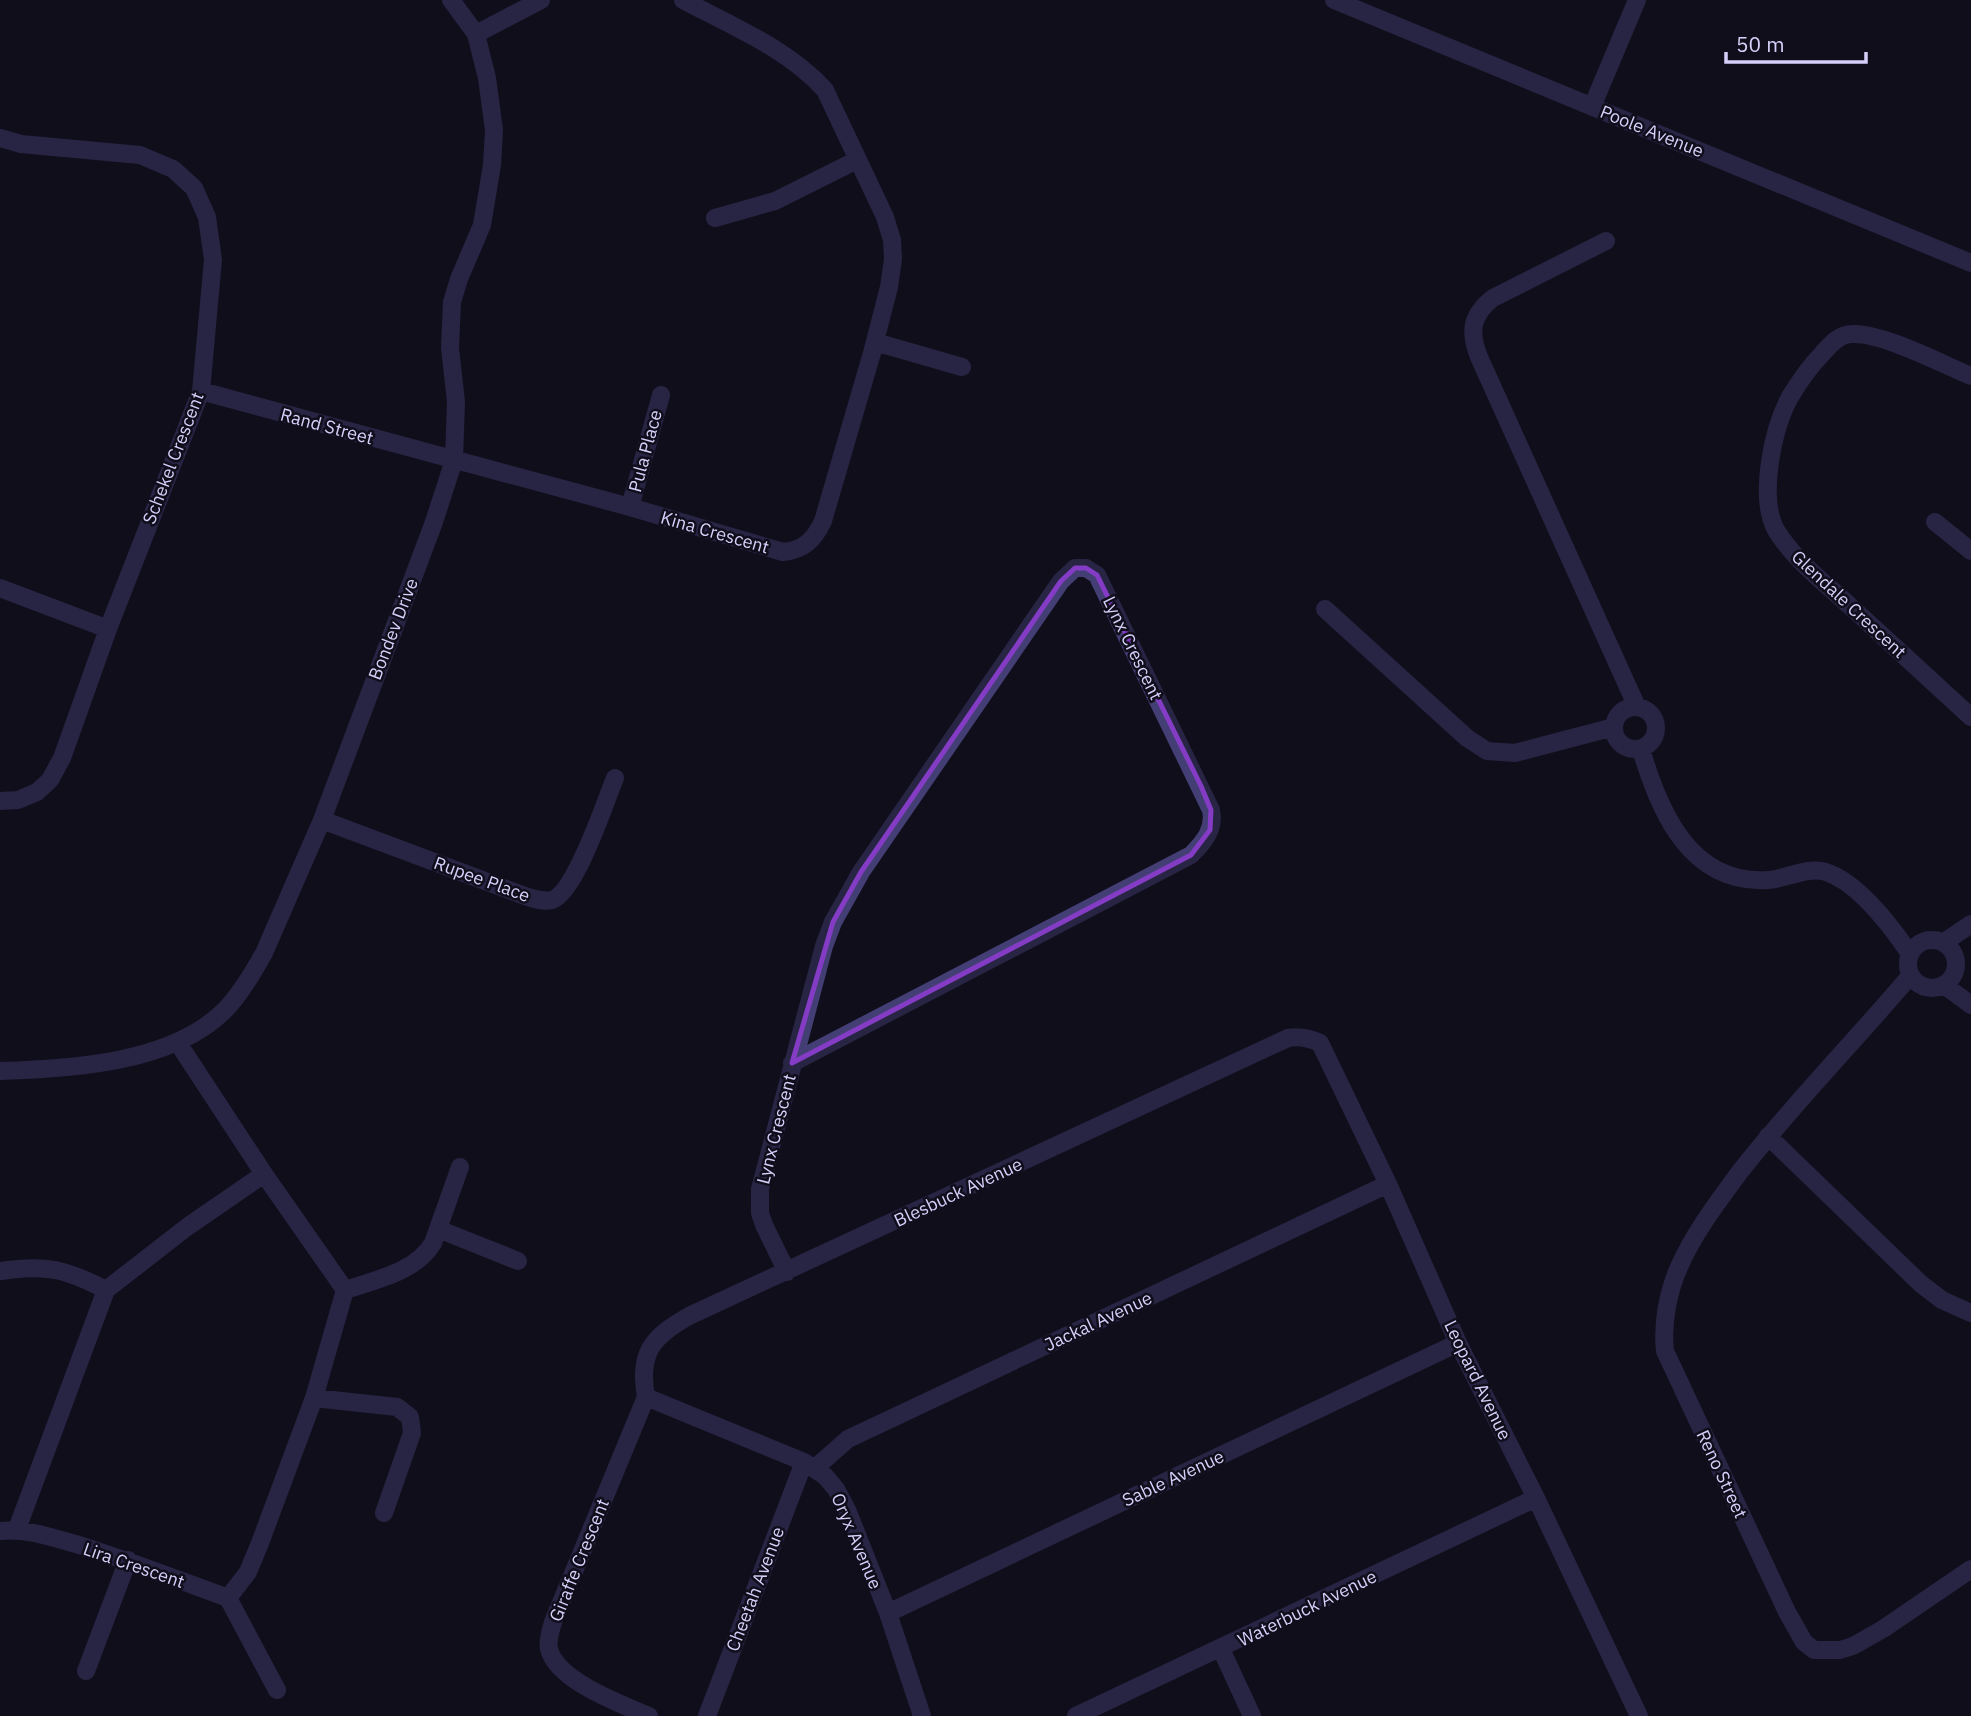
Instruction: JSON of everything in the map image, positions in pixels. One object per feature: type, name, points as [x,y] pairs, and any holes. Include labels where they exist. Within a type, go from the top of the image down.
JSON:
[{"type":"street","name":"Bondev Drive","points":[[0,1071],[79,1068],[178,1043],[224,1010],[254,972],[264,953],[322,820],[429,535],[454,460],[456,402],[450,348],[452,302],[482,225],[492,164],[494,130],[487,78],[475,34],[451,0]]},
{"type":"street","points":[[475,34],[541,0]]},
{"type":"street","name":"Kina Crescent","points":[[454,460],[783,552],[797,551],[816,536],[823,521],[875,342],[889,287],[893,259],[892,240],[885,217],[825,90],[792,59],[683,0]]},
{"type":"street","name":"Poole Avenue","points":[[1334,0],[1971,262]]},
{"type":"street","points":[[1592,107],[1637,0]]},
{"type":"street","name":"Schekel Crescent","points":[[0,138],[21,144],[140,155],[173,169],[194,188],[207,217],[214,260],[201,391],[108,629],[62,758],[50,780],[37,792],[18,800],[0,801]]},
{"type":"street","points":[[715,218],[775,201],[857,160]]},
{"type":"street","points":[[1606,241],[1493,298],[1479,313],[1472,335],[1484,369],[1637,707]]},
{"type":"street","name":"Glendale Crescent","points":[[1971,376],[1864,334],[1849,334],[1838,338],[1815,362],[1790,397],[1772,456],[1767,496],[1776,529],[1800,560],[1971,717]]},
{"type":"street","points":[[875,342],[962,368]]},
{"type":"street","name":"Rand Street","points":[[201,391],[454,460]]},
{"type":"street","name":"Pula Place","points":[[630,508],[661,395]]},
{"type":"street","points":[[1935,522],[1971,551]]},
{"type":"street","name":"Lynx Crescent","points":[[787,1272],[764,1225],[759,1203],[792,1063],[833,922],[861,872],[1061,582],[1075,568],[1086,568],[1097,575],[1211,810],[1213,820],[1203,843],[1191,855],[792,1063]]},
{"type":"street","points":[[0,588],[108,629]]},
{"type":"street","points":[[1325,609],[1467,738],[1487,751],[1515,753],[1614,727]]},
{"type":"street","points":[[1630,707],[1650,713],[1657,726],[1653,741],[1641,749],[1622,745],[1614,734],[1614,727],[1618,714],[1630,707]]},
{"type":"street","points":[[1641,749],[1660,805],[1672,828],[1697,856],[1731,875],[1751,880],[1769,880],[1810,871],[1823,871],[1855,891],[1914,949]]},
{"type":"street","name":"Rupee Place","points":[[322,820],[525,896],[541,901],[551,900],[561,895],[580,864],[615,778]]},
{"type":"street","points":[[1948,948],[1971,925]]},
{"type":"street","points":[[1933,940],[1948,948],[1956,966],[1948,982],[1932,988],[1915,981],[1907,965],[1914,949],[1933,940]]},
{"type":"street","name":"Reno Street","points":[[1915,981],[1853,1040],[1768,1136],[1719,1200],[1688,1247],[1677,1270],[1665,1316],[1664,1338],[1668,1360],[1787,1612],[1804,1642],[1814,1650],[1840,1650],[1853,1646],[1883,1629],[1971,1569]]},
{"type":"street","points":[[1948,982],[1971,1003]]},
{"type":"street","name":"Blesbuck Avenue","points":[[646,1396],[642,1377],[644,1362],[657,1339],[689,1316],[1288,1038],[1299,1037],[1320,1043]]},
{"type":"street","points":[[178,1043],[264,1174],[345,1290]]},
{"type":"street","name":"Leopard Avenue","points":[[1320,1043],[1388,1184],[1458,1343],[1536,1498],[1639,1716]]},
{"type":"street","points":[[1768,1136],[1921,1284],[1942,1300],[1971,1313]]},
{"type":"street","points":[[345,1290],[407,1268],[427,1253],[460,1167]]},
{"type":"street","points":[[1,1271],[45,1267],[84,1279],[106,1290],[187,1227],[264,1174]]},
{"type":"street","name":"Jackal Avenue","points":[[809,1465],[848,1439],[1388,1184]]},
{"type":"street","points":[[438,1229],[518,1261]]},
{"type":"street","name":"Lira Crescent","points":[[106,1290],[9,1530],[128,1560],[228,1598]]},
{"type":"street","points":[[277,1689],[228,1598],[241,1583],[253,1561],[314,1398],[345,1290]]},
{"type":"street","name":"Sable Avenue","points":[[888,1614],[1458,1343]]},
{"type":"street","name":"Oryx Avenue","points":[[646,1396],[809,1465],[836,1489],[848,1512],[888,1614],[922,1716]]},
{"type":"street","name":"Giraffe Crescent","points":[[646,1396],[548,1641],[554,1660],[583,1686],[649,1716]]},
{"type":"street","points":[[314,1398],[397,1407],[410,1417],[412,1433],[384,1513]]},
{"type":"street","name":"Cheetah Avenue","points":[[707,1716],[809,1465]]},
{"type":"street","name":"Waterbuck Avenue","points":[[1076,1716],[1536,1498]]},
{"type":"street","points":[[86,1671],[128,1560]]},
{"type":"street","points":[[1221,1649],[1252,1716]]},
{"type":"highlighted area","points":[[1075,568],[1086,568],[1097,575],[1201,786],[1211,810],[1210,830],[1191,855],[792,1063],[833,922],[861,872],[1061,581]]}]
